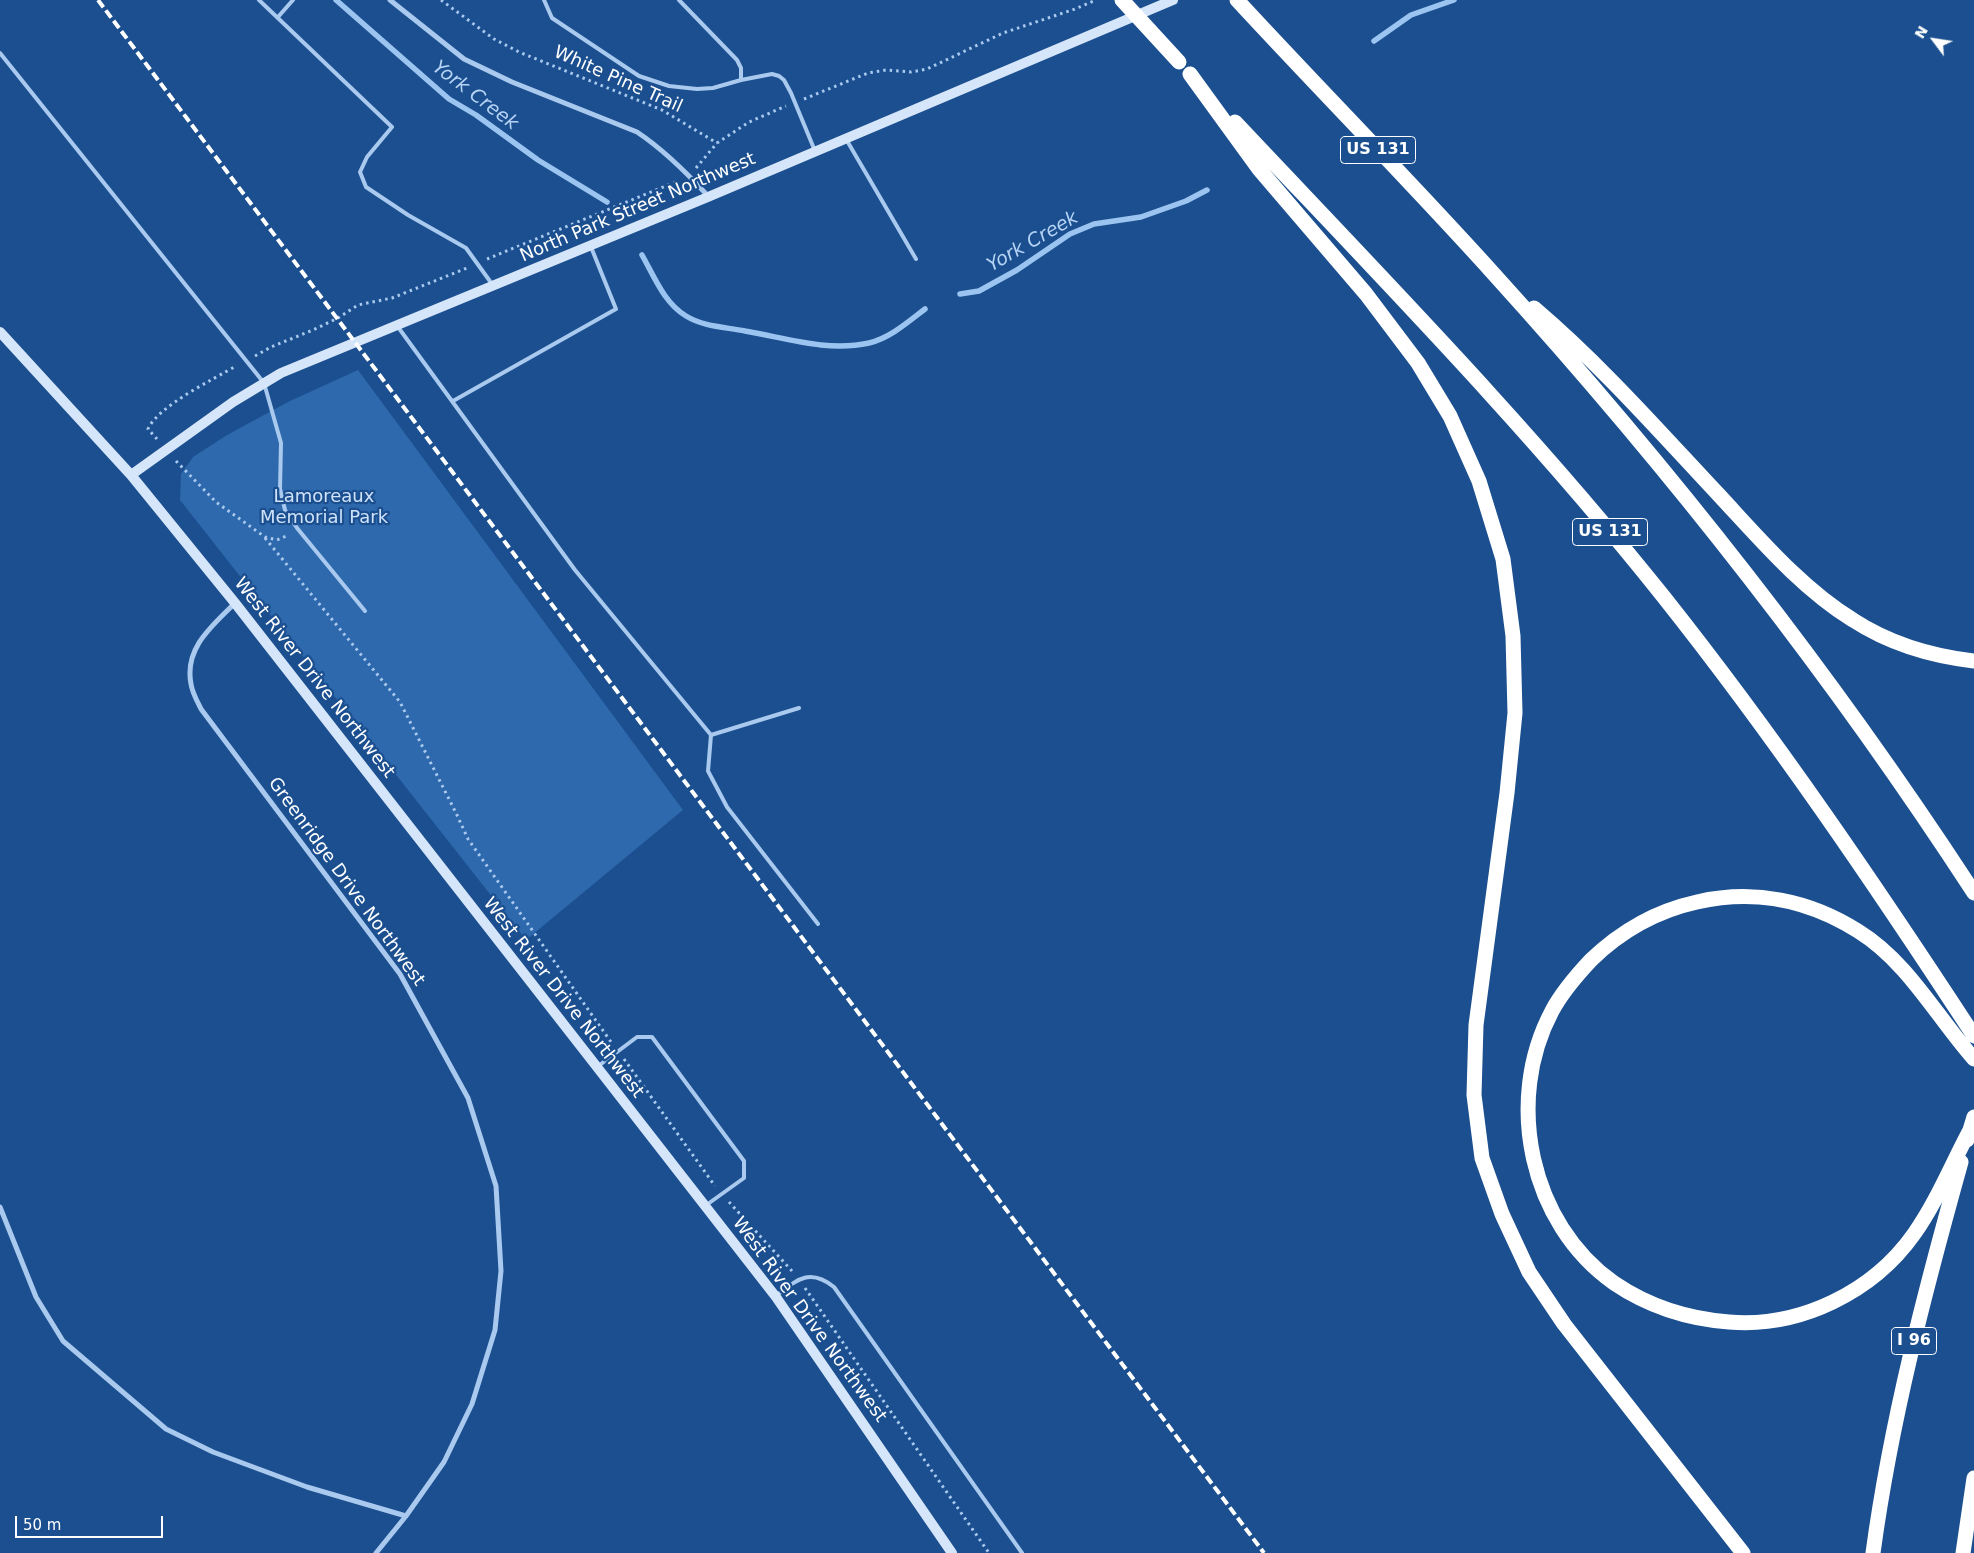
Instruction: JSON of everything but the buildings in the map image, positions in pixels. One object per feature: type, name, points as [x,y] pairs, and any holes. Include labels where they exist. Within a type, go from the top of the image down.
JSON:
[{"type":"highway","name":"US 131","points":[[1122,0],[1490,392],[1538,445],[1664,596],[1788,761],[1974,1036]]},
{"type":"highway","name":"US 131","points":[[1237,0],[1493,272],[1600,394],[1728,550],[1843,702],[1933,830],[1974,893]]},
{"type":"highway","points":[[1190,74],[1259,169],[1366,294],[1418,363],[1450,416],[1479,481],[1503,559],[1514,636],[1515,713],[1507,792],[1476,1025],[1474,1095],[1482,1158],[1502,1214],[1529,1272],[1564,1324],[1743,1553]]},
{"type":"highway","points":[[1493,272],[1585,353],[1625,393],[1769,548],[1836,609],[1870,630],[1908,647],[1944,657],[1974,661]]},
{"type":"highway","points":[[1969,1132],[1925,1217],[1902,1249],[1871,1279],[1834,1302],[1790,1318],[1744,1324],[1719,1322],[1671,1311],[1630,1292],[1602,1273],[1577,1247],[1548,1204],[1536,1171],[1528,1129],[1528,1092],[1536,1049],[1550,1014],[1570,983],[1599,952],[1626,931],[1656,914],[1687,904],[1730,896],[1784,899],[1837,918],[1860,932],[1880,946],[1908,975],[1974,1059]]},
{"type":"highway","name":"I 96","points":[[1873,1553],[1898,1407],[1931,1270],[1974,1117]]},
{"type":"highway","points":[[1963,1553],[1974,1478]]},
{"type":"main road","name":"North Park Street Northwest","points":[[131,475],[233,402],[281,373],[591,245],[1173,0]]},
{"type":"main road","name":"West River Drive Northwest","points":[[0,332],[131,475],[235,603],[597,1066],[776,1297],[952,1553]]},
{"type":"street","points":[[390,0],[464,59],[512,82],[638,132],[653,143],[708,196]]},
{"type":"street","name":"Greenridge Drive Northwest","points":[[235,603],[207,630],[198,642],[190,661],[190,684],[201,709],[400,974],[468,1098],[496,1186],[501,1270],[495,1330],[472,1404],[444,1462],[406,1516],[376,1553]]},
{"type":"street","points":[[0,1207],[36,1297],[63,1341],[166,1429],[213,1452],[298,1484],[406,1516]]},
{"type":"lane","points":[[258,0],[392,127],[367,157],[360,172],[366,187],[408,215],[466,248],[492,286]]},
{"type":"lane","points":[[278,17],[293,0]]},
{"type":"lane","points":[[544,0],[552,18],[639,76],[669,86],[697,89],[713,88],[772,74],[779,76],[784,80],[815,151]]},
{"type":"lane","points":[[679,0],[737,60],[741,68],[741,80]]},
{"type":"lane","points":[[0,53],[264,383],[281,443],[280,489],[285,510],[297,528],[365,611]]},
{"type":"lane","points":[[846,138],[916,259]]},
{"type":"lane","points":[[453,402],[616,308],[591,245]]},
{"type":"lane","points":[[397,325],[575,570],[711,735],[708,771],[727,807],[818,924]]},
{"type":"lane","points":[[711,735],[798,708]]},
{"type":"lane","points":[[597,1066],[637,1037],[652,1037],[744,1162],[744,1178],[705,1206]]},
{"type":"lane","points":[[776,1297],[799,1279],[804,1278],[820,1278],[834,1287],[1022,1553]]},
{"type":"path","name":"White Pine Trail","points":[[441,0],[494,38],[518,52],[662,110],[717,143],[749,122],[868,73],[886,70],[911,72],[928,69],[1003,33],[1096,0]]},
{"type":"green space","name":"Lamoreaux Memorial Park","points":[[358,370],[683,810],[526,940],[180,500],[181,474],[193,457],[227,435],[290,401]]},
{"type":"waterway","name":"York Creek","points":[[336,0],[449,99],[476,115],[538,160],[607,202]]},
{"type":"waterway","name":"York Creek","points":[[1374,41],[1411,15],[1454,0]]},
{"type":"waterway","name":"York Creek","points":[[960,294],[979,291],[1017,270],[1070,234],[1094,224],[1141,217],[1186,201],[1207,190]]},
{"type":"waterway","name":"York Creek","points":[[642,255],[660,288],[678,311],[693,320],[715,326],[807,343],[838,346],[853,345],[877,341],[898,329],[925,309]]},
{"type":"railway","points":[[98,0],[1264,1553]]}]
